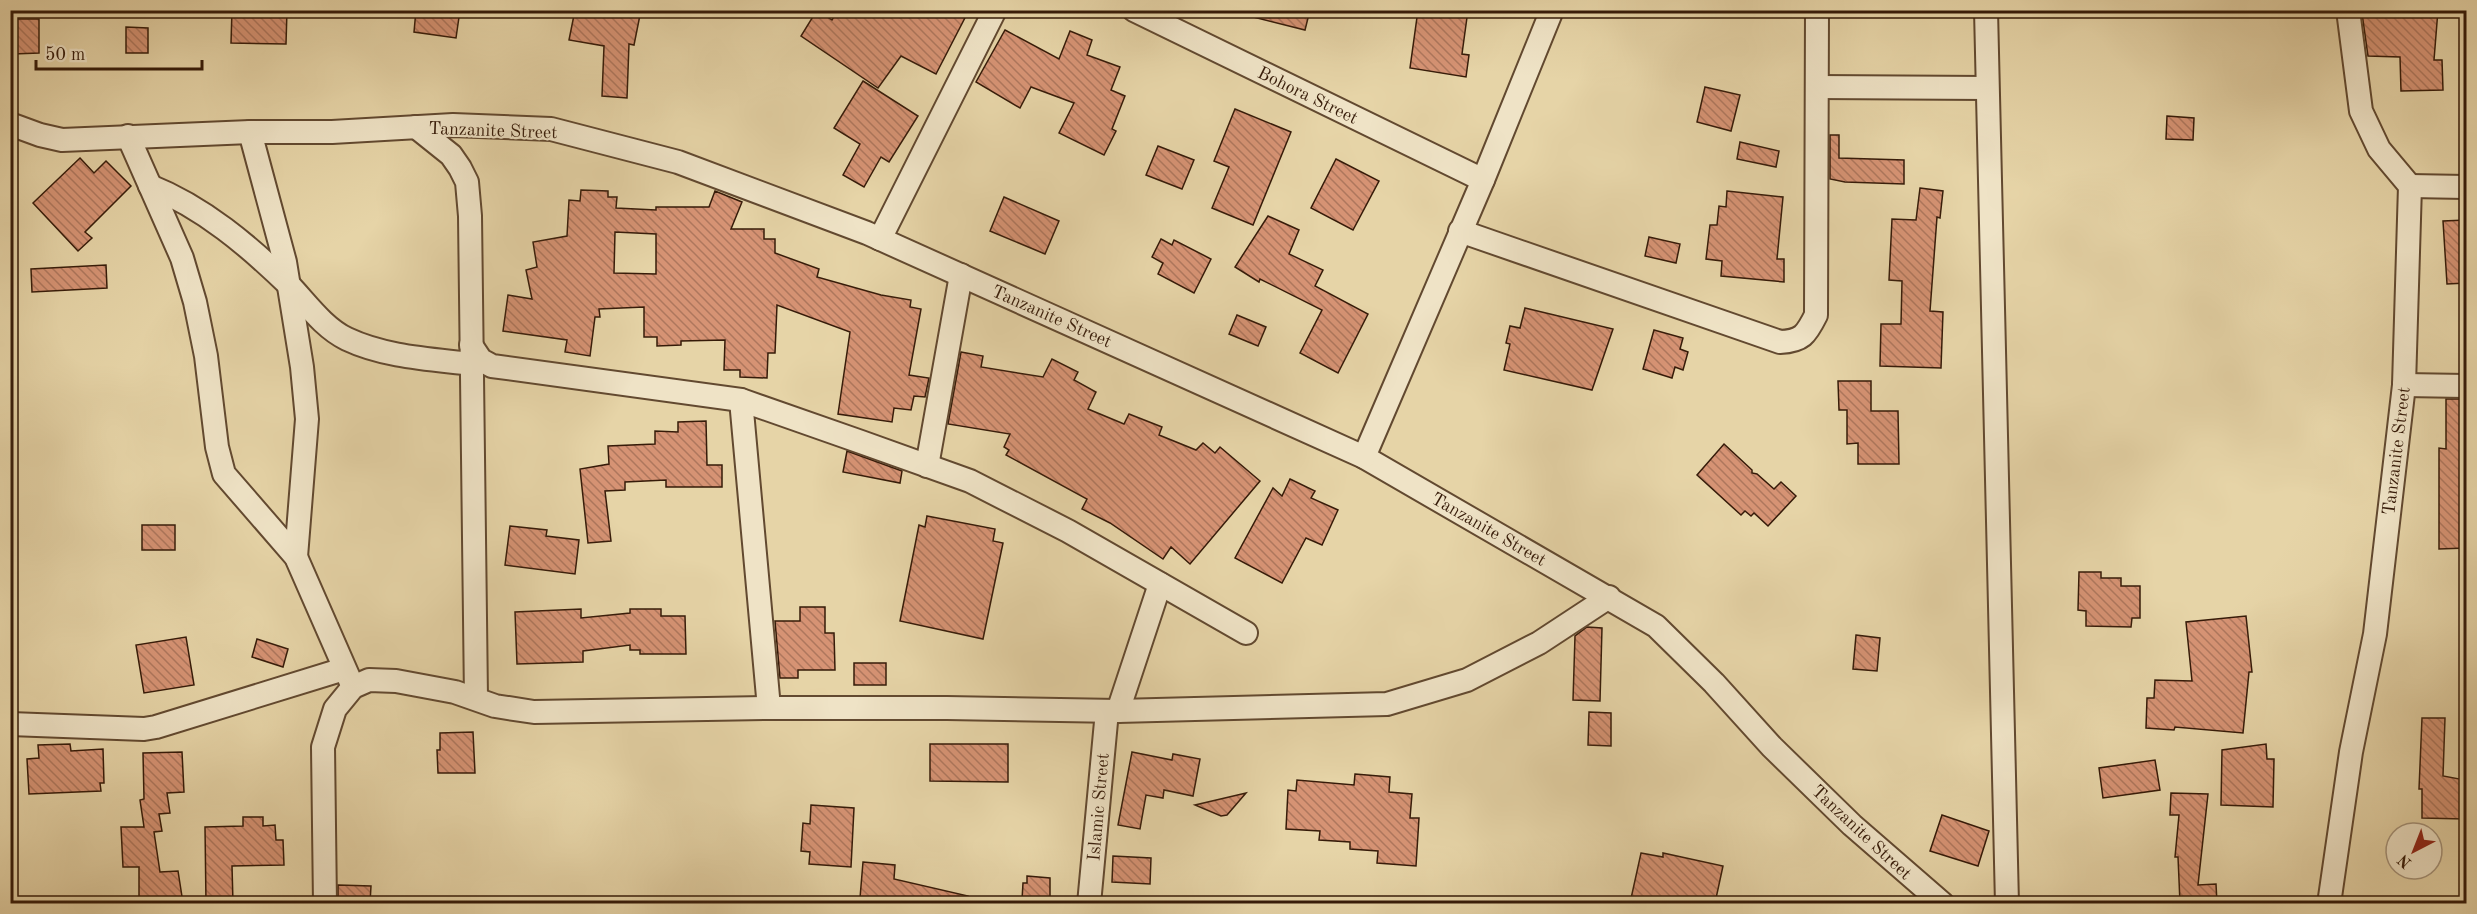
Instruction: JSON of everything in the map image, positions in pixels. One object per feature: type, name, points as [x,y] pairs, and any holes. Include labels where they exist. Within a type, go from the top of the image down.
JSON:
[{"type":"street","points":[[880,239],[995,10]]},
{"type":"street","points":[[1364,457],[1483,180],[1552,10]]},
{"type":"street","points":[[1460,231],[1780,342],[1796,341],[1808,331],[1816,315],[1817,10]]},
{"type":"street","points":[[1986,10],[2007,903]]},
{"type":"street","points":[[2348,10],[2361,111],[2379,149],[2410,186],[2466,187]]},
{"type":"street","name":"Bohora Street","points":[[1135,11],[1483,180]]},
{"type":"street","points":[[1817,87],[1988,88]]},
{"type":"street","name":"Tanzanite Street","points":[[10,124],[62,140],[250,132],[332,132],[453,125],[550,129],[678,162],[880,239],[1364,457],[1656,626],[1714,683],[1772,747],[1852,825],[1943,903]]},
{"type":"street","points":[[416,127],[451,155],[467,182],[470,216],[476,698]]},
{"type":"street","points":[[250,132],[285,262],[302,368],[307,419],[296,557]]},
{"type":"street","points":[[128,136],[182,258],[195,302],[206,356],[220,464],[232,484],[296,557],[349,678],[335,710],[323,747],[325,903]]},
{"type":"street","points":[[150,186],[171,194],[219,226],[289,286],[321,319],[344,338],[367,347],[404,355],[471,354],[492,366],[741,400],[970,481],[1068,531],[1245,633]]},
{"type":"street","name":"Tanzanite Street","points":[[2329,903],[2351,752],[2375,634],[2404,385],[2410,186]]},
{"type":"street","points":[[927,466],[961,275]]},
{"type":"street","points":[[2404,385],[2466,386]]},
{"type":"street","points":[[741,400],[769,708]]},
{"type":"street","name":"Islamic Street","points":[[1089,903],[1112,711],[1160,584]]},
{"type":"street","points":[[10,724],[144,729],[349,678],[396,681],[534,712],[769,708],[1112,711],[1387,704],[1467,680],[1539,644],[1609,597]]},
{"type":"building","points":[[232,10],[287,10],[286,44],[231,43]]},
{"type":"building","points":[[416,10],[460,10],[456,38],[414,32]]},
{"type":"building","points":[[575,10],[641,10],[634,45],[629,44],[627,98],[602,96],[604,46],[569,40]]},
{"type":"building","points":[[817,10],[832,20],[838,10],[969,10],[936,74],[901,56],[878,88],[801,36]]},
{"type":"building","points":[[1254,10],[1310,10],[1305,30],[1253,17]]},
{"type":"building","points":[[1418,10],[1468,10],[1462,54],[1469,55],[1466,77],[1410,68]]},
{"type":"building","points":[[2388,10],[2438,10],[2434,60],[2442,60],[2443,90],[2401,91],[2400,57],[2368,56],[2362,13],[2387,13]]},
{"type":"building","points":[[13,19],[39,19],[39,53],[13,54]]},
{"type":"building","points":[[126,27],[148,28],[148,53],[126,53]]},
{"type":"building","points":[[1005,30],[1059,59],[1070,31],[1092,40],[1087,55],[1120,67],[1111,90],[1125,96],[1112,129],[1116,131],[1104,155],[1059,133],[1074,103],[1031,87],[1020,108],[976,82]]},
{"type":"building","points":[[863,81],[918,116],[889,162],[881,157],[864,187],[843,175],[860,144],[834,128]]},
{"type":"building","points":[[1705,87],[1740,95],[1731,131],[1697,122]]},
{"type":"building","points":[[1235,109],[1291,132],[1253,225],[1212,208],[1229,167],[1214,161]]},
{"type":"building","points":[[2167,116],[2194,118],[2193,140],[2166,139]]},
{"type":"building","points":[[1830,135],[1839,135],[1839,158],[1904,160],[1904,184],[1845,182],[1830,179]]},
{"type":"building","points":[[1740,142],[1779,151],[1776,167],[1737,159]]},
{"type":"building","points":[[1158,146],[1194,160],[1182,189],[1146,175]]},
{"type":"building","points":[[80,158],[94,173],[106,161],[131,186],[85,232],[92,238],[78,251],[33,203]]},
{"type":"building","points":[[1336,159],[1379,181],[1353,230],[1311,208]]},
{"type":"building","points":[[1920,188],[1943,191],[1940,218],[1937,217],[1930,311],[1943,312],[1941,368],[1880,366],[1881,324],[1901,324],[1902,281],[1889,280],[1892,219],[1916,220]]},
{"type":"building","points":[[581,190],[608,191],[608,197],[617,197],[616,208],[656,210],[656,207],[709,207],[715,191],[742,202],[731,229],[764,229],[764,239],[775,239],[775,253],[819,269],[817,277],[881,295],[911,300],[910,307],[921,309],[909,375],[929,378],[925,397],[914,396],[911,410],[894,408],[892,422],[838,414],[850,332],[777,305],[775,353],[768,353],[767,378],[740,377],[740,370],[724,370],[725,340],[681,341],[681,345],[657,346],[657,337],[644,337],[644,307],[599,309],[600,317],[595,317],[590,356],[565,352],[567,340],[503,331],[508,295],[532,299],[526,270],[537,267],[533,242],[567,236],[569,200],[580,201]],"holes":[[[615,232],[656,234],[656,274],[614,273]]]},
{"type":"building","points":[[1727,191],[1783,197],[1777,259],[1784,259],[1784,282],[1721,276],[1722,261],[1706,259],[1710,225],[1717,225],[1719,206],[1726,207]]},
{"type":"building","points":[[1004,197],[1059,221],[1045,254],[990,231]]},
{"type":"building","points":[[1268,216],[1299,230],[1289,254],[1323,270],[1315,286],[1368,314],[1338,373],[1300,353],[1322,310],[1260,279],[1259,282],[1235,267]]},
{"type":"building","points":[[2466,220],[2466,283],[2447,284],[2443,221]]},
{"type":"building","points":[[1649,237],[1680,244],[1676,263],[1645,256]]},
{"type":"building","points":[[1161,239],[1172,245],[1174,240],[1211,259],[1194,293],[1158,274],[1163,263],[1152,257]]},
{"type":"building","points":[[106,265],[107,288],[32,292],[31,269]]},
{"type":"building","points":[[1525,308],[1613,329],[1592,390],[1504,370],[1510,344],[1506,343],[1510,326],[1520,328]]},
{"type":"building","points":[[1237,315],[1266,327],[1258,346],[1229,334]]},
{"type":"building","points":[[1654,330],[1683,338],[1680,349],[1688,352],[1683,370],[1675,367],[1672,378],[1643,369]]},
{"type":"building","points":[[961,352],[983,356],[981,367],[1043,377],[1052,359],[1078,372],[1074,380],[1096,392],[1088,409],[1124,424],[1129,414],[1162,427],[1159,435],[1196,450],[1203,443],[1215,453],[1220,447],[1260,481],[1190,564],[1171,547],[1163,559],[1110,523],[1082,509],[1087,499],[1006,455],[1009,450],[1004,447],[1010,434],[948,424]]},
{"type":"building","points":[[1838,381],[1871,381],[1871,411],[1898,411],[1899,464],[1858,464],[1858,443],[1847,444],[1847,410],[1839,410]]},
{"type":"building","points":[[2446,399],[2466,399],[2466,548],[2439,549],[2439,448],[2446,449]]},
{"type":"building","points":[[706,421],[707,465],[722,465],[722,487],[666,487],[666,480],[625,482],[625,490],[605,491],[611,541],[588,543],[580,469],[609,464],[608,446],[655,444],[655,431],[678,432],[678,422]]},
{"type":"building","points":[[1724,444],[1752,470],[1752,473],[1757,474],[1774,489],[1781,482],[1796,496],[1768,526],[1754,513],[1751,516],[1745,511],[1741,515],[1697,475]]},
{"type":"building","points":[[847,451],[902,471],[900,483],[843,472]]},
{"type":"building","points":[[1290,479],[1315,491],[1311,498],[1338,510],[1322,545],[1306,538],[1282,583],[1235,558],[1273,488],[1282,496]]},
{"type":"building","points":[[927,516],[995,529],[993,541],[1003,543],[983,639],[900,621],[919,525],[925,527]]},
{"type":"building","points":[[142,525],[175,525],[175,550],[142,550]]},
{"type":"building","points":[[510,526],[547,530],[546,536],[579,540],[575,574],[505,565]]},
{"type":"building","points":[[2079,572],[2101,572],[2101,578],[2121,578],[2121,586],[2140,586],[2140,618],[2132,618],[2131,627],[2086,626],[2086,611],[2078,610]]},
{"type":"building","points":[[800,607],[825,607],[825,633],[834,633],[835,670],[798,670],[798,678],[780,678],[775,621],[800,621]]},
{"type":"building","points":[[581,609],[581,618],[630,613],[630,609],[661,609],[661,616],[685,616],[686,654],[640,654],[640,650],[630,650],[630,645],[583,651],[583,662],[517,664],[515,612]]},
{"type":"building","points":[[2246,616],[2252,672],[2249,672],[2243,733],[2175,727],[2174,730],[2146,728],[2147,698],[2154,698],[2155,680],[2192,681],[2186,622]]},
{"type":"building","points":[[1587,627],[1602,628],[1600,701],[1573,700],[1575,636]]},
{"type":"building","points":[[1856,635],[1880,638],[1877,671],[1853,669]]},
{"type":"building","points":[[186,637],[194,685],[144,693],[136,645]]},
{"type":"building","points":[[257,639],[288,649],[283,667],[252,657]]},
{"type":"building","points":[[854,663],[886,663],[886,685],[854,685]]},
{"type":"building","points":[[1589,712],[1611,713],[1611,746],[1588,745]]},
{"type":"building","points":[[2422,718],[2445,718],[2443,776],[2465,780],[2464,819],[2422,818],[2422,789],[2419,789]]},
{"type":"building","points":[[473,732],[475,773],[438,773],[437,750],[440,750],[440,733]]},
{"type":"building","points":[[70,744],[71,751],[103,749],[104,783],[100,783],[101,791],[29,794],[27,759],[39,758],[38,745]]},
{"type":"building","points":[[930,744],[1008,744],[1008,782],[930,781]]},
{"type":"building","points":[[2266,744],[2267,759],[2274,759],[2273,807],[2221,805],[2222,750]]},
{"type":"building","points":[[182,752],[184,792],[167,793],[170,813],[159,814],[162,831],[154,832],[160,872],[178,871],[183,903],[139,903],[139,867],[123,867],[121,827],[144,827],[140,800],[144,799],[143,753]]},
{"type":"building","points":[[1132,752],[1172,760],[1173,754],[1200,759],[1193,796],[1164,790],[1163,798],[1146,795],[1140,829],[1118,825]]},
{"type":"building","points":[[2155,760],[2160,790],[2103,798],[2099,768]]},
{"type":"building","points":[[1355,774],[1390,777],[1389,792],[1412,794],[1410,818],[1419,818],[1416,866],[1377,863],[1378,851],[1350,849],[1350,842],[1319,840],[1320,831],[1286,829],[1288,790],[1296,791],[1297,780],[1354,785]]},
{"type":"building","points":[[1246,793],[1227,815],[1221,816],[1195,805]]},
{"type":"building","points":[[2171,793],[2208,794],[2198,885],[2216,884],[2217,903],[2180,903],[2178,857],[2175,857],[2179,815],[2170,815]]},
{"type":"building","points":[[811,805],[854,808],[851,867],[809,864],[810,852],[801,851],[803,823],[810,824]]},
{"type":"building","points":[[1942,815],[1989,831],[1978,866],[1930,851]]},
{"type":"building","points":[[243,817],[263,817],[263,826],[275,825],[276,840],[283,840],[284,865],[232,866],[233,903],[206,903],[205,827],[243,826]]},
{"type":"building","points":[[1641,853],[1663,857],[1663,853],[1723,866],[1715,903],[1630,903]]},
{"type":"building","points":[[1113,856],[1151,858],[1150,884],[1112,882]]},
{"type":"building","points":[[863,862],[895,865],[894,879],[968,896],[967,903],[860,898]]},
{"type":"building","points":[[1027,876],[1050,878],[1050,902],[1022,900],[1023,883],[1027,883]]},
{"type":"building","points":[[338,885],[371,886],[370,903],[338,903]]}]
